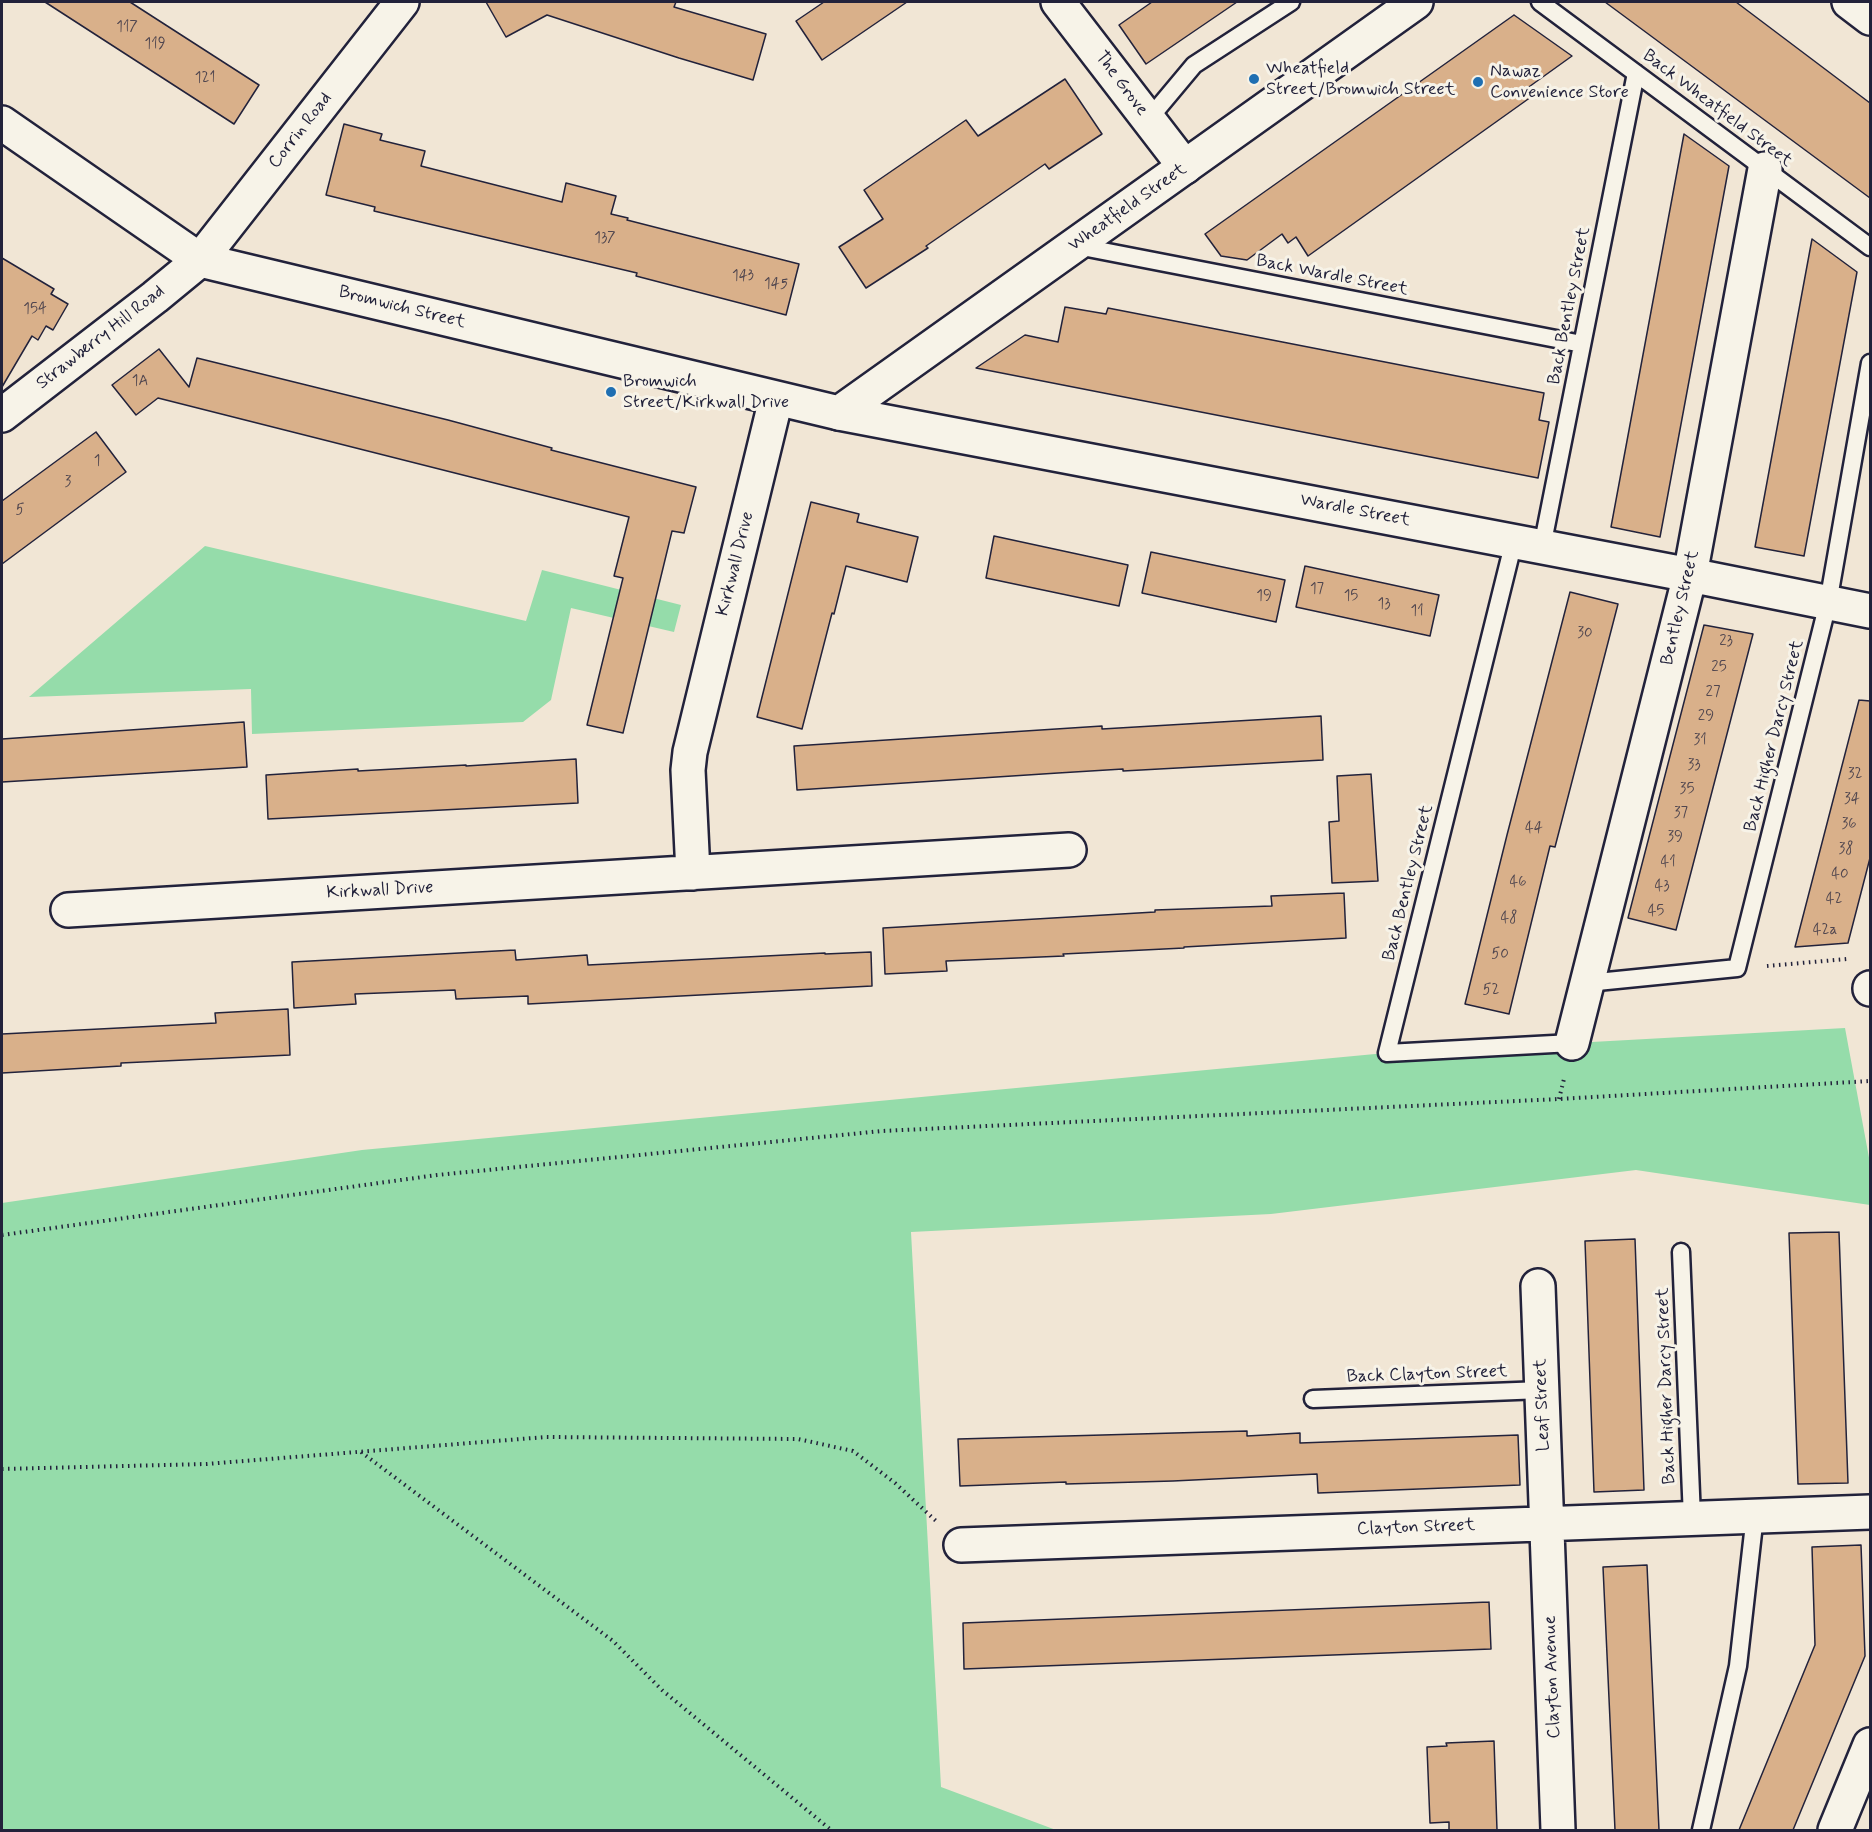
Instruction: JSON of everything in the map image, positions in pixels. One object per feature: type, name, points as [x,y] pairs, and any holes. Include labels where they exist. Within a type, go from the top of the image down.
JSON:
[{"type":"street","name":"Corrin Road","points":[[200,260],[402,2]]},
{"type":"street","name":"The Grove","points":[[1058,2],[1185,167]]},
{"type":"street","name":"Wheatfield Street","points":[[839,413],[1416,2]]},
{"type":"street","points":[[1849,2],[1870,18]]},
{"type":"street","name":"Bromwich Street","points":[[2,123],[200,260],[839,413]]},
{"type":"street","name":"Bentley Street","points":[[1572,1043],[1690,575],[1765,169]]},
{"type":"street","name":"Strawberry Hill Road","points":[[2,415],[200,260]]},
{"type":"street","name":"Kirkwall Drive","points":[[693,873],[688,770],[690,752],[776,399]]},
{"type":"street","name":"Wardle Street","points":[[839,413],[1870,611]]},
{"type":"street","name":"Kirkwall Drive","points":[[68,910],[1069,850]]},
{"type":"street","name":"Leaf Street","points":[[1538,1286],[1548,1523]]},
{"type":"street","name":"Clayton Street","points":[[961,1545],[1870,1512]]},
{"type":"street","name":"Clayton Avenue","points":[[1548,1523],[1558,1830]]},
{"type":"street","points":[[1835,1830],[1870,1745]]},
{"type":"lane","points":[[1148,120],[1194,65],[1291,2]]},
{"type":"lane","name":"Back Wheatfield Street","points":[[1540,2],[1870,247]]},
{"type":"lane","name":"Back Bentley Street","points":[[1572,1043],[1387,1053],[1582,344],[1636,73]]},
{"type":"lane","name":"Back Wardle Street","points":[[1074,245],[1582,344]]},
{"type":"lane","name":"Back Higher Darcy Street","points":[[1737,968],[1828,603],[1870,363]]},
{"type":"lane","points":[[1587,983],[1737,968]]},
{"type":"lane","name":"Back Higher Darcy Street","points":[[1681,1252],[1692,1518]]},
{"type":"lane","name":"Back Clayton Street","points":[[1313,1399],[1542,1390]]},
{"type":"lane","points":[[1701,1830],[1738,1666],[1755,1515]]},
{"type":"path","points":[[1737,968],[1848,959]]},
{"type":"path","points":[[2,1235],[437,1175],[882,1131],[1535,1100],[1870,1081]]},
{"type":"path","points":[[2,1469],[206,1464],[546,1437],[798,1439],[853,1451],[895,1483],[961,1545]]},
{"type":"path","points":[[361,1452],[614,1641],[662,1690],[831,1830]]},
{"type":"green space","points":[[205,546],[526,621],[542,570],[681,605],[674,632],[571,608],[551,700],[523,722],[252,734],[251,689],[29,697]]},
{"type":"green space","points":[[1845,1028],[1870,1163],[1870,1205],[1636,1170],[1271,1214],[911,1232],[941,1787],[1056,1830],[2,1830],[2,1203],[362,1150],[1375,1054]]},
{"type":"building","points":[[45,2],[130,2],[259,85],[234,124]]},
{"type":"building","points":[[486,2],[676,2],[674,7],[766,34],[753,80],[547,15],[506,37]]},
{"type":"building","points":[[824,2],[907,2],[822,60],[796,21]]},
{"type":"building","points":[[1152,2],[1237,2],[1146,64],[1119,25]]},
{"type":"building","points":[[1605,2],[1736,2],[1870,103],[1870,198]]},
{"type":"building","points":[[1514,15],[1572,56],[1526,89],[1531,97],[1308,256],[1296,237],[1288,243],[1282,234],[1247,260],[1221,256],[1205,234]]},
{"type":"building","points":[[1065,79],[1102,134],[1049,169],[1045,164],[926,246],[928,248],[866,288],[839,247],[883,219],[864,190],[966,120],[978,136]]},
{"type":"building","points":[[344,124],[382,134],[380,140],[425,151],[421,166],[562,202],[566,183],[616,196],[611,214],[628,218],[627,220],[799,264],[786,315],[636,276],[637,273],[374,211],[375,207],[326,195]]},
{"type":"building","points":[[1684,134],[1729,166],[1660,537],[1611,527]]},
{"type":"building","points":[[1812,239],[1857,272],[1804,556],[1755,547]]},
{"type":"building","points":[[2,258],[54,289],[51,294],[68,304],[53,330],[46,326],[38,340],[32,336],[2,387]]},
{"type":"building","points":[[1065,307],[1106,314],[1108,308],[1544,393],[1539,420],[1549,422],[1538,478],[976,368],[1025,335],[1058,342]]},
{"type":"building","points":[[159,349],[189,387],[197,358],[448,420],[552,448],[551,450],[696,487],[684,533],[672,531],[623,733],[587,725],[623,578],[614,576],[629,517],[158,398],[136,415],[112,385]]},
{"type":"building","points":[[96,432],[126,472],[2,564],[2,501]]},
{"type":"building","points":[[811,502],[859,514],[857,522],[918,537],[907,582],[846,566],[802,729],[757,717]]},
{"type":"building","points":[[994,536],[1128,565],[1119,606],[986,578]]},
{"type":"building","points":[[1151,552],[1285,580],[1276,622],[1142,593]]},
{"type":"building","points":[[1305,566],[1439,595],[1430,636],[1296,607]]},
{"type":"building","points":[[1570,592],[1618,604],[1555,847],[1550,846],[1509,1014],[1465,1004]]},
{"type":"building","points":[[1704,625],[1753,634],[1676,930],[1628,918]]},
{"type":"building","points":[[1859,700],[1870,701],[1870,858],[1848,943],[1795,947]]},
{"type":"building","points":[[1321,716],[1323,760],[1123,771],[1123,769],[797,790],[794,746],[1102,726],[1102,729]]},
{"type":"building","points":[[244,722],[247,767],[2,782],[2,739]]},
{"type":"building","points":[[576,759],[578,803],[268,819],[266,775]]},
{"type":"building","points":[[1371,774],[1378,881],[1332,883],[1329,822],[1339,821],[1337,776]]},
{"type":"building","points":[[1344,893],[1346,938],[946,961],[947,971],[885,974],[883,928],[1155,912],[1155,910],[1272,906],[1271,896]]},
{"type":"building","points":[[515,950],[516,960],[587,955],[588,965],[871,952],[872,986],[528,1004],[528,996],[456,999],[455,990],[355,994],[356,1004],[294,1008],[292,962]]},
{"type":"building","points":[[288,1009],[290,1055],[121,1063],[121,1066],[2,1073],[2,1034],[216,1023],[215,1013]]},
{"type":"building","points":[[1839,1232],[1848,1483],[1798,1484],[1789,1233]]},
{"type":"building","points":[[1635,1239],[1644,1490],[1594,1492],[1585,1241]]},
{"type":"building","points":[[1247,1431],[1247,1436],[1300,1433],[1300,1443],[1518,1435],[1520,1485],[1318,1493],[1317,1474],[1173,1481],[960,1486],[958,1439]]},
{"type":"building","points":[[1861,1545],[1865,1656],[1793,1830],[1739,1830],[1815,1645],[1812,1547]]},
{"type":"building","points":[[1647,1565],[1659,1830],[1615,1830],[1603,1567]]},
{"type":"building","points":[[1489,1602],[1491,1649],[964,1669],[963,1623]]},
{"type":"building","points":[[1494,1741],[1497,1830],[1449,1830],[1449,1822],[1430,1823],[1427,1747],[1447,1746],[1446,1743]]},
{"type":"place","name":"Wheatfield Street/Bromwich Street","points":[[1254,79]]},
{"type":"place","name":"Nawaz Convenience Store","points":[[1478,82]]},
{"type":"place","name":"Bromwich Street/Kirkwall Drive","points":[[611,392]]}]
